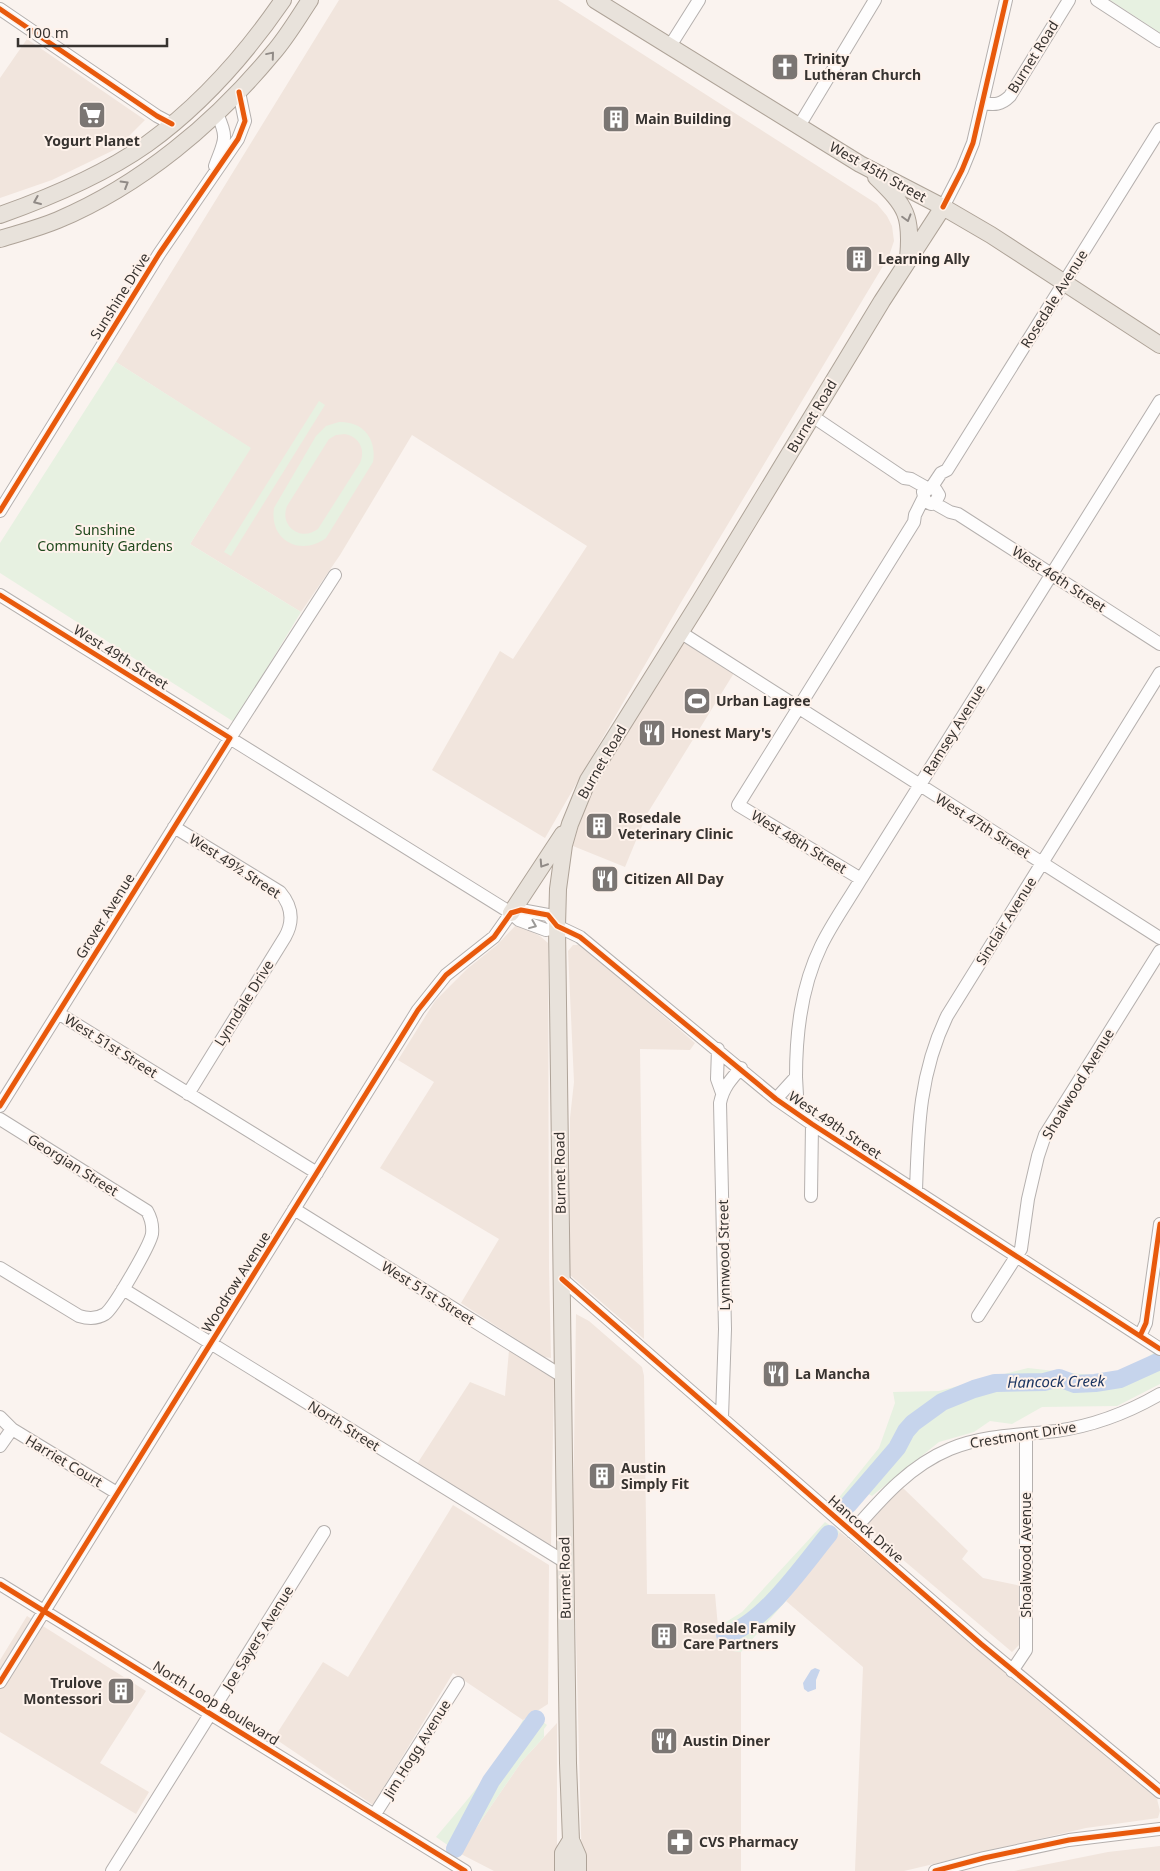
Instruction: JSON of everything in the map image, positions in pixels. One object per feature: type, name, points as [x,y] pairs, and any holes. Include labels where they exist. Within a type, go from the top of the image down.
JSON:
[{"type":"main road","points":[[0,215],[88,179],[147,144],[167,124],[222,78],[283,0]]},
{"type":"main road","points":[[0,239],[58,220],[137,177],[217,114],[239,92],[274,52],[310,0]]},
{"type":"main road","name":"West 45th Street","points":[[596,0],[866,167],[992,235],[1160,345]]},
{"type":"main road","points":[[217,114],[217,99],[222,78]]},
{"type":"main road","points":[[866,167],[894,195],[904,209],[909,226],[908,259]]},
{"type":"main road","points":[[73,186],[82,208]]},
{"type":"main road","name":"Burnet Road","points":[[578,1871],[578,1856],[571,1840],[568,1763],[557,926],[560,866],[570,824],[588,780],[908,259],[943,207]]},
{"type":"main road","points":[[511,913],[570,824]]},
{"type":"main road","name":"Burnet Road","points":[[563,1871],[563,1853],[571,1840]]},
{"type":"street","points":[[670,46],[699,0]]},
{"type":"street","points":[[799,126],[875,0]]},
{"type":"street","points":[[982,103],[1006,0]]},
{"type":"street","name":"Burnet Road","points":[[943,207],[969,154],[982,103],[994,105],[1003,103],[1010,96],[1069,0]]},
{"type":"street","points":[[1097,0],[1160,41]]},
{"type":"street","points":[[0,9],[167,124]]},
{"type":"street","name":"Sunshine Drive","points":[[0,511],[159,254],[227,156],[244,128],[245,114],[239,92]]},
{"type":"street","name":"Sunshine Drive","points":[[210,178],[225,140],[225,134],[217,114]]},
{"type":"street","name":"Rosedale Avenue","points":[[738,805],[914,522],[920,519],[941,473],[947,470],[1160,128]]},
{"type":"street","name":"Ramsey Avenue","points":[[798,1114],[796,1077],[798,1026],[810,971],[822,945],[861,879],[1160,401]]},
{"type":"street","name":"West 46th Street","points":[[812,416],[904,478],[908,485],[953,506],[958,514],[1160,644]]},
{"type":"street","name":"Grover Avenue","points":[[0,1106],[230,738],[336,575]]},
{"type":"street","name":"West 49th Street","points":[[0,595],[520,920],[546,930],[557,926],[580,937],[741,1068],[776,1099],[916,1192],[1160,1349]]},
{"type":"street","name":"West 47th Street","points":[[680,632],[1160,938]]},
{"type":"street","name":"Sinclair Avenue","points":[[916,1192],[925,1079],[934,1047],[947,1016],[1160,672]]},
{"type":"street","name":"West 48th Street","points":[[738,805],[861,879]]},
{"type":"street","name":"West 49½ Street","points":[[174,827],[280,892],[288,903],[290,910]]},
{"type":"street","name":"Lynndale Drive","points":[[188,1094],[289,931],[291,924],[290,910]]},
{"type":"street","name":"Woodrow Avenue","points":[[0,1682],[423,1004],[446,975],[494,937],[511,913]]},
{"type":"street","name":"Shoalwood Avenue","points":[[978,1316],[1022,1249],[1028,1199],[1045,1135],[1160,951]]},
{"type":"street","name":"West 51st Street","points":[[58,1013],[316,1173]]},
{"type":"street","name":"Lynnwood Street","points":[[718,1049],[717,1079],[722,1093],[720,1103],[726,1328],[722,1417]]},
{"type":"street","points":[[722,1093],[726,1085],[741,1068]]},
{"type":"street","points":[[776,1099],[796,1077]]},
{"type":"street","name":"Georgian Street","points":[[0,1119],[147,1212],[152,1222],[151,1238],[123,1289]]},
{"type":"street","points":[[811,1196],[812,1124]]},
{"type":"street","name":"West 51st Street","points":[[294,1210],[562,1376]]},
{"type":"street","points":[[1140,1336],[1146,1323],[1160,1224]]},
{"type":"street","points":[[0,1268],[74,1314],[86,1318],[98,1318],[104,1315],[109,1311],[123,1289]]},
{"type":"street","name":"Hancock Drive","points":[[562,1279],[1012,1671],[1160,1792]]},
{"type":"street","name":"North Street","points":[[123,1289],[565,1562]]},
{"type":"street","name":"Crestmont Drive","points":[[852,1532],[885,1494],[908,1474],[934,1456],[977,1440],[1058,1431],[1095,1422],[1126,1411],[1160,1394]]},
{"type":"street","name":"Harriet Court","points":[[0,1417],[12,1429],[117,1493]]},
{"type":"street","name":"Harriet Court","points":[[0,1446],[12,1429]]},
{"type":"street","name":"Shoalwood Avenue","points":[[1012,1671],[1026,1650],[1026,1434]]},
{"type":"street","name":"Joe Sayers Avenue","points":[[112,1871],[324,1532]]},
{"type":"street","name":"North Loop Boulevard","points":[[0,1584],[465,1871]]},
{"type":"street","name":"Jim Hogg Avenue","points":[[375,1814],[458,1683]]},
{"type":"street","points":[[934,1871],[1069,1840],[1160,1829]]},
{"type":"shaded area","points":[[339,0],[558,0],[877,204],[887,216],[892,226],[894,241],[889,256],[680,604],[545,838],[432,770],[500,651],[513,659],[587,546],[412,435],[340,555],[301,612],[190,544],[250,448],[116,362]]},
{"type":"shaded area","points":[[27,39],[145,120],[116,149],[52,180],[0,198],[0,78]]},
{"type":"shaded area","points":[[684,641],[734,673],[647,814],[625,867],[573,846],[580,821],[597,783]]},
{"type":"shaded area","points":[[517,924],[540,936],[548,943],[551,1358],[544,1357],[461,1303],[499,1239],[380,1168],[434,1082],[398,1060],[435,1001],[467,969],[497,945]]},
{"type":"shaded area","points":[[573,945],[581,945],[695,1043],[690,1050],[640,1049],[644,1339],[570,1275],[570,1118],[574,1082],[568,951]]},
{"type":"shaded area","points":[[576,1314],[589,1321],[642,1367],[644,1376],[647,1594],[715,1594],[718,1627],[733,1651],[741,1652],[741,1871],[582,1871],[573,1517]]},
{"type":"shaded area","points":[[509,1350],[554,1377],[551,1547],[417,1464],[470,1382],[505,1396]]},
{"type":"shaded area","points":[[902,1487],[968,1551],[962,1559],[983,1578],[1021,1586],[1021,1643],[1012,1652],[863,1526]]},
{"type":"shaded area","points":[[453,1505],[549,1565],[548,1704],[523,1720],[453,1673],[373,1805],[274,1738],[323,1662],[348,1677]]},
{"type":"shaded area","points":[[840,1532],[1157,1799],[1160,1811],[1158,1818],[1086,1828],[904,1871],[855,1871],[863,1667],[786,1601]]},
{"type":"shaded area","points":[[27,1616],[146,1691],[100,1763],[149,1792],[136,1814],[0,1732],[0,1660]]},
{"type":"shaded area","points":[[557,1723],[557,1871],[494,1871],[459,1853],[522,1761]]},
{"type":"shaded area","points":[[1160,1846],[1160,1871],[1014,1871],[1108,1852]]},
{"type":"green space","points":[[1110,0],[1160,0],[1160,33]]},
{"type":"green space","name":"Sunshine Community Gardens","points":[[116,362],[251,448],[190,544],[301,612],[234,722],[0,573],[0,543]]},
{"type":"green space","points":[[319,401],[325,405],[231,556],[224,552]]},
{"type":"green space","points":[[339,422],[348,422],[361,428],[373,446],[373,462],[326,538],[306,546],[297,545],[281,537],[276,529],[274,508],[316,436],[326,426]],"holes":[[[345,434],[350,436],[362,448],[360,463],[318,529],[305,534],[293,530],[286,520],[287,506],[329,439],[336,435]]]},
{"type":"green space","points":[[1160,1349],[1160,1384],[1117,1406],[1042,1407],[1012,1424],[990,1421],[974,1432],[939,1442],[872,1496],[865,1492],[849,1510],[837,1500],[879,1448],[895,1403],[893,1392],[939,1391],[1028,1368],[1099,1376],[1129,1369]]},
{"type":"green space","points":[[825,1522],[840,1532],[786,1601],[741,1652],[733,1651],[723,1646],[718,1627],[742,1612]]},
{"type":"green space","points":[[534,1715],[547,1725],[544,1729],[544,1737],[522,1761],[459,1853],[436,1837],[493,1766],[523,1720],[528,1721]]},
{"type":"water","points":[[815,1668],[820,1670],[816,1680],[816,1689],[808,1692],[804,1689],[803,1683],[811,1670]]},
{"type":"waterway","name":"Hancock Creek","points":[[848,1505],[897,1448],[906,1431],[913,1423],[942,1402],[995,1383],[1044,1382],[1059,1378],[1075,1384],[1120,1379],[1160,1361]]},
{"type":"waterway","name":"Hancock Creek","points":[[725,1635],[739,1629],[768,1607],[829,1534]]},
{"type":"waterway","name":"Hancock Creek","points":[[455,1849],[491,1781],[536,1719]]},
{"type":"cycle path","points":[[943,207],[973,143],[1006,0]]},
{"type":"cycle path","points":[[0,9],[157,116],[172,124]]},
{"type":"cycle path","points":[[0,511],[159,254],[238,139],[245,121],[239,92]]},
{"type":"cycle path","points":[[0,595],[230,738],[0,1106]]},
{"type":"cycle path","points":[[511,913],[521,910],[548,915],[557,926],[580,937],[776,1099],[1160,1349]]},
{"type":"cycle path","points":[[0,1682],[418,1010],[446,975],[494,937],[511,913]]},
{"type":"cycle path","points":[[1140,1336],[1146,1323],[1160,1224]]},
{"type":"cycle path","points":[[562,1279],[981,1644],[1160,1792]]},
{"type":"cycle path","points":[[0,1584],[465,1871]]},
{"type":"cycle path","points":[[935,1871],[984,1858],[1069,1840],[1160,1829]]},
{"type":"place","name":"Trinity Lutheran Church","points":[[785,67]]},
{"type":"place","name":"Yogurt Planet","points":[[92,115]]},
{"type":"place","name":"Main Building","points":[[616,119]]},
{"type":"place","name":"Learning Ally","points":[[859,259]]},
{"type":"place","name":"Urban Lagree","points":[[697,701]]},
{"type":"place","name":"Honest Mary's","points":[[652,733]]},
{"type":"place","name":"Rosedale Veterinary Clinic","points":[[599,826]]},
{"type":"place","name":"Citizen All Day","points":[[605,879]]},
{"type":"place","name":"La Mancha","points":[[776,1374]]},
{"type":"place","name":"Austin Simply Fit","points":[[602,1476]]},
{"type":"place","name":"Rosedale Family Care Partners","points":[[664,1636]]},
{"type":"place","name":"Trulove Montessori","points":[[121,1691]]},
{"type":"place","name":"Austin Diner","points":[[664,1741]]},
{"type":"place","name":"CVS Pharmacy","points":[[680,1842]]}]
